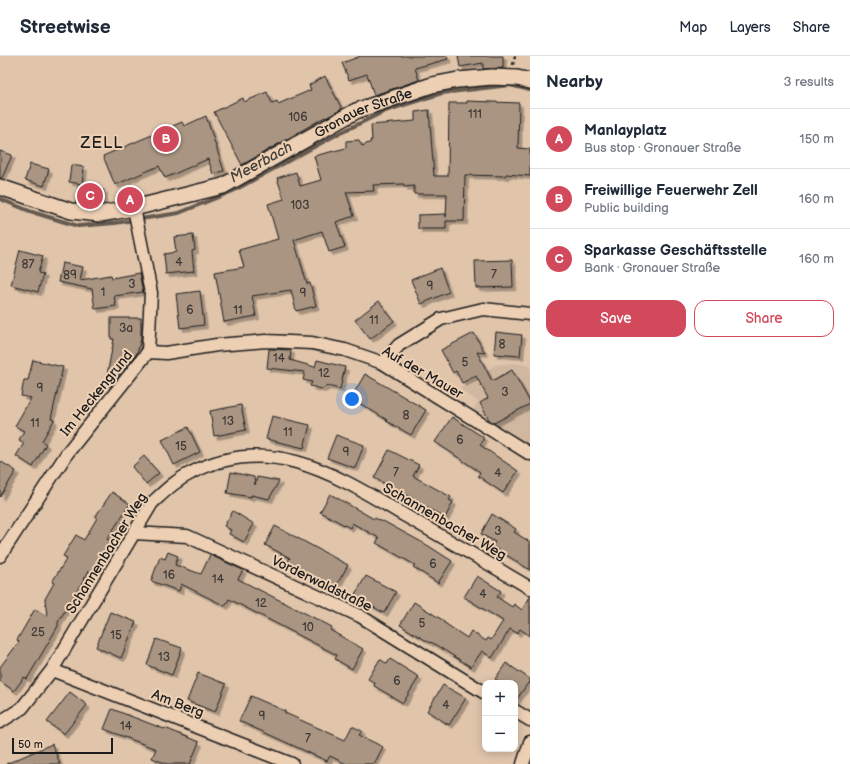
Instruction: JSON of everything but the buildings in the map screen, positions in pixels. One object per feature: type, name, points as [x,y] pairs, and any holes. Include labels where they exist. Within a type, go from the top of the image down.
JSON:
[{"type":"street","name":"Gronauer Straße","points":[[0,187],[71,211],[135,216],[223,186],[356,111],[425,87],[458,80],[492,77],[517,78],[530,81]]},
{"type":"street","name":"Im Heckengrund","points":[[0,556],[68,452],[148,352],[151,293],[135,216]]},
{"type":"street","points":[[382,362],[399,345],[441,319],[483,309],[530,314]]},
{"type":"street","name":"Auf der Mauer","points":[[148,352],[166,353],[218,344],[266,341],[312,343],[345,350],[382,362],[530,454]]},
{"type":"street","name":"Schannenbacher Weg","points":[[0,722],[22,708],[52,670],[152,502],[172,485],[190,473],[214,462],[236,458],[263,456],[295,461],[345,480],[530,588]]},
{"type":"street","name":"Vorderwaldstraße","points":[[134,533],[187,536],[360,616],[482,691]]},
{"type":"street","name":"Am Berg","points":[[52,670],[292,764]]},
{"type":"street","points":[[518,713],[530,720]]},
{"type":"street","points":[[523,764],[530,742]]},
{"type":"shaded area","points":[[512,363],[530,366],[530,439],[526,446],[471,414],[478,402],[460,389],[495,365]]},
{"type":"waterway","name":"Meerbach","points":[[0,199],[32,212],[78,226],[115,223],[179,213],[233,191],[334,136],[385,111],[442,93],[510,85],[530,90]]},
{"type":"place","name":"Freiwillige Feuerwehr Zell","points":[[166,139]]},
{"type":"place","name":"Sparkasse Geschäftsstelle","points":[[90,196]]},
{"type":"place","name":"Manlayplatz","points":[[130,200]]},
{"type":"district","name":"ZELL","points":[[102,142]]}]
